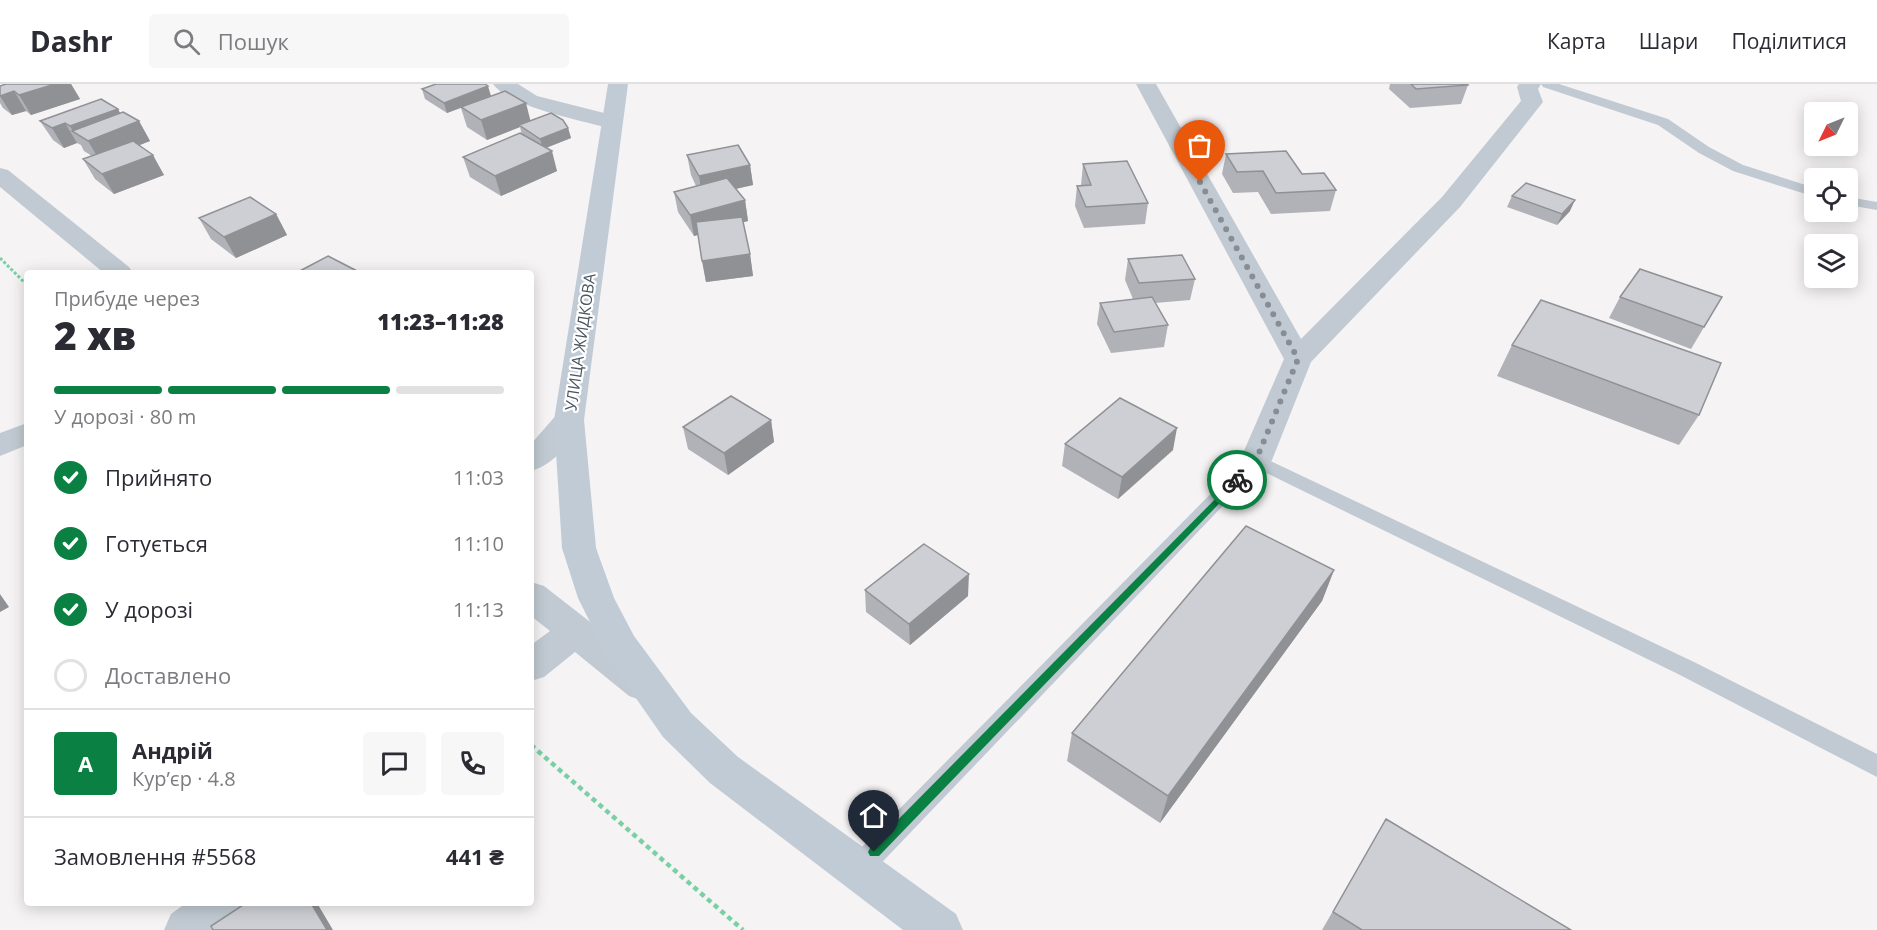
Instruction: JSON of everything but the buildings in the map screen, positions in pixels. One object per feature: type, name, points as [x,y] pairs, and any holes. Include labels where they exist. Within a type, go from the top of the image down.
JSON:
[{"type":"main road","name":"УЛИЦА ЖИДКОВА","points":[[618,84],[569,420],[579,548],[596,598],[621,647],[656,696],[677,724],[724,770],[940,930]]},
{"type":"street","points":[[503,84],[530,100],[612,122]]},
{"type":"street","points":[[1146,84],[1298,359]]},
{"type":"street","points":[[1256,460],[1298,359],[1450,202],[1532,102],[1532,85]]},
{"type":"street","points":[[0,175],[116,270]]},
{"type":"street","points":[[534,458],[547,448],[569,420]]},
{"type":"street","points":[[0,446],[24,434]]},
{"type":"street","points":[[534,598],[656,696]]},
{"type":"street","points":[[534,664],[575,632]]},
{"type":"street","points":[[186,930],[218,906]]},
{"type":"lane","points":[[1532,85],[1663,122],[1704,150],[1738,168],[1804,189]]},
{"type":"lane","points":[[1858,203],[1877,206]]},
{"type":"lane","points":[[858,869],[1256,460],[1686,668],[1877,766]]},
{"type":"path","points":[[0,258],[24,282]]},
{"type":"path","points":[[534,748],[743,930]]},
{"type":"way so far","points":[[1200,182],[1298,359],[1256,460],[1237,480]]},
{"type":"route","points":[[874,852],[1237,480]]}]
